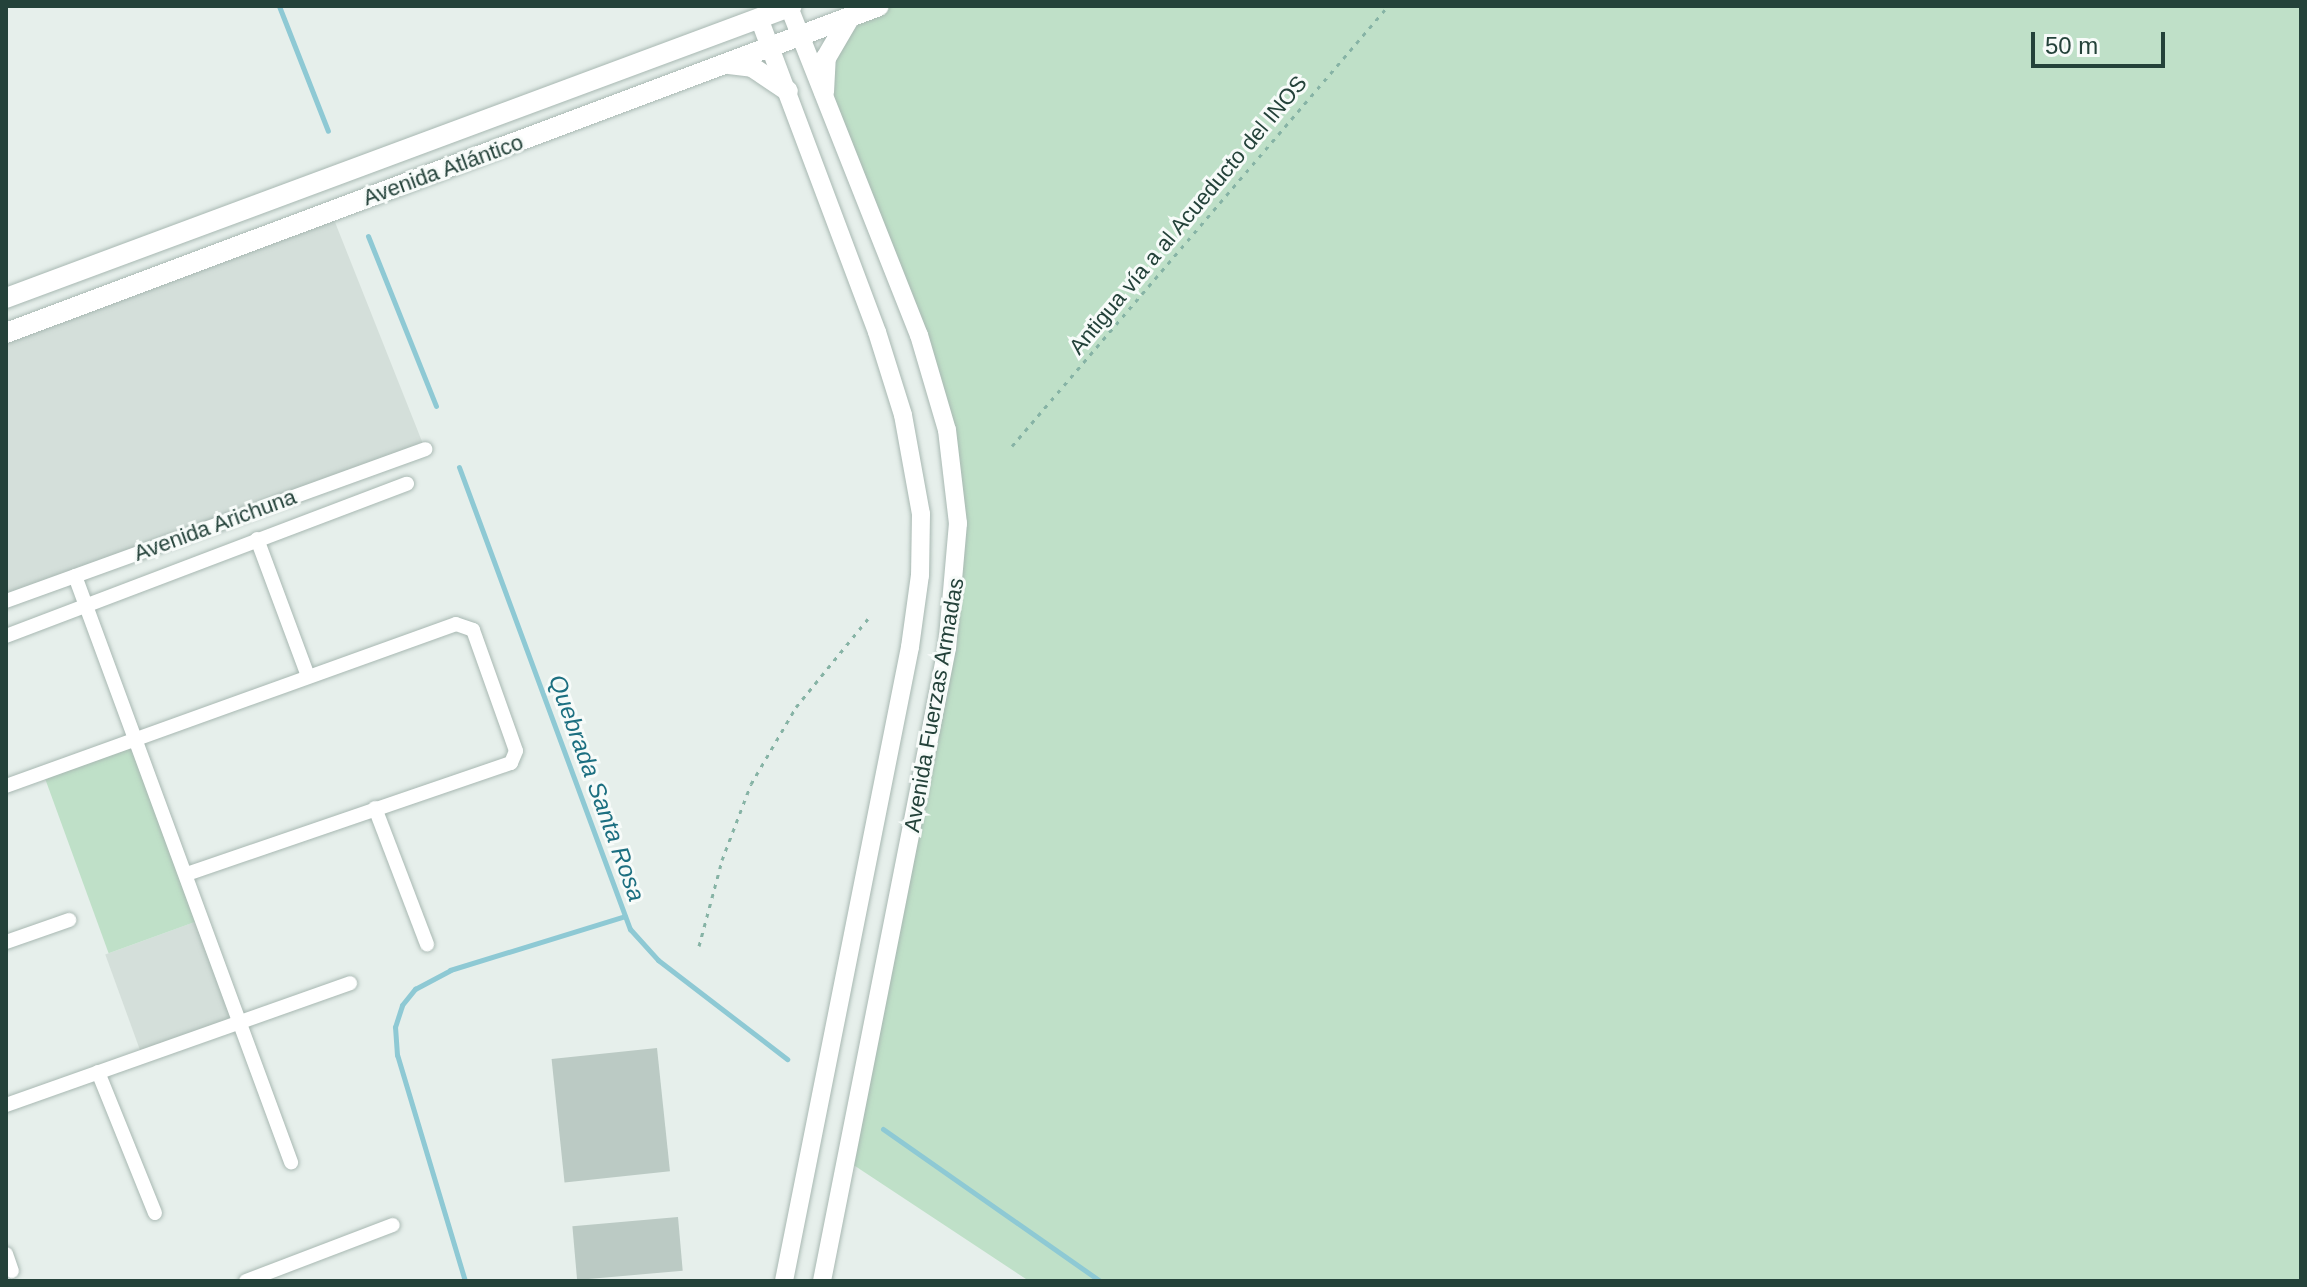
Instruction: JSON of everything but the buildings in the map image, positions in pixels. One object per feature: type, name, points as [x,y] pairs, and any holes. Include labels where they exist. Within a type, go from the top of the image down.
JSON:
[{"type":"main road","name":"Avenida Atlántico","points":[[6,298],[790,6]]},
{"type":"main road","name":"Avenida Atlántico","points":[[6,333],[879,6]]},
{"type":"main road","points":[[824,92],[826,58],[850,17]]},
{"type":"main road","points":[[725,64],[752,67],[788,91]]},
{"type":"street","name":"Avenida Fuerzas Armadas","points":[[790,6],[931,373],[953,459],[958,535],[947,648],[822,1281]]},
{"type":"street","name":"Avenida Fuerzas Armadas","points":[[759,18],[903,415],[917,482],[921,544],[910,647],[784,1281]]},
{"type":"street","name":"Avenida Arichuna","points":[[6,601],[425,449]]},
{"type":"street","points":[[6,636],[407,484]]},
{"type":"street","points":[[257,539],[308,676]]},
{"type":"street","points":[[75,576],[291,1162]]},
{"type":"street","points":[[6,786],[456,624],[473,630],[516,751],[511,763],[186,874]]},
{"type":"street","points":[[375,808],[427,944]]},
{"type":"street","points":[[6,942],[69,920]]},
{"type":"street","points":[[6,1105],[350,983]]},
{"type":"street","points":[[98,1072],[155,1213]]},
{"type":"street","points":[[246,1281],[393,1225]]},
{"type":"street","points":[[6,1254],[12,1271]]},
{"type":"path","name":"Antigua vía a al Acueducto del INOS","points":[[1012,446],[1388,6]]},
{"type":"path","points":[[699,946],[722,860],[751,784],[796,707],[871,615]]},
{"type":"shaded area","points":[[331,212],[425,449],[6,601],[6,333]]},
{"type":"shaded area","points":[[203,919],[241,1022],[143,1058],[105,955]]},
{"type":"green space","points":[[879,6],[2301,6],[2301,1281],[1029,1281],[846,1160],[947,648],[953,459],[824,74],[831,46]]},
{"type":"green space","points":[[136,739],[202,919],[109,953],[43,773]]},
{"type":"waterway","name":"Quebrada Santa Rosa","points":[[279,6],[328,131]]},
{"type":"waterway","name":"Quebrada Santa Rosa","points":[[368,236],[436,406]]},
{"type":"waterway","name":"Quebrada Santa Rosa","points":[[459,467],[630,929],[658,960],[787,1059]]},
{"type":"waterway","points":[[465,1281],[397,1055],[395,1027],[402,1005],[415,989],[450,970],[625,916]]},
{"type":"waterway","name":"Quebrada Santa Rosa","points":[[883,1129],[1100,1281]]}]
